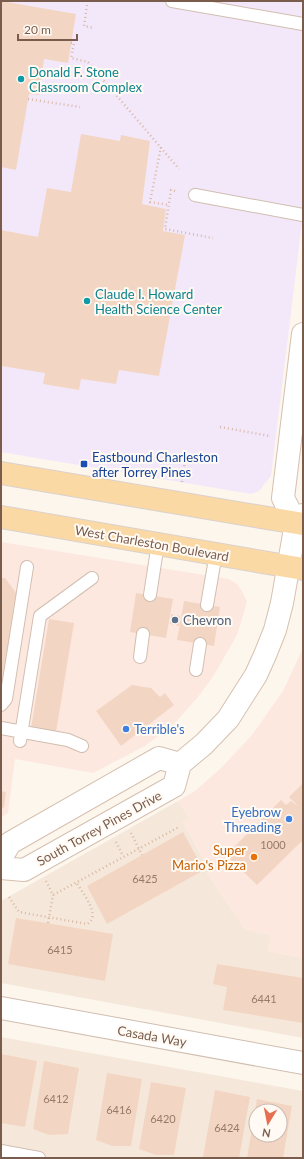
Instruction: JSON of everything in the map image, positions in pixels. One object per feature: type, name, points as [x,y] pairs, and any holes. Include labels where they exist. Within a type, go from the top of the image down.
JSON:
[{"type":"main road","points":[[1,858],[10,843],[159,758],[180,764],[204,744],[228,719],[256,675],[275,630],[282,603],[296,568],[301,521],[283,498],[303,334]]},
{"type":"main road","points":[[1,473],[301,521]]},
{"type":"main road","name":"West Charleston Boulevard","points":[[1,517],[296,568]]},
{"type":"main road","name":"South Torrey Pines Drive","points":[[1,868],[24,870],[46,867],[174,786],[180,764]]},
{"type":"main road","points":[[46,867],[96,813],[116,802],[121,792],[122,779]]},
{"type":"main road","name":"Casada Way","points":[[1,1008],[303,1063]]},
{"type":"lane","points":[[172,1],[303,24]]},
{"type":"lane","points":[[195,195],[303,215]]},
{"type":"lane","points":[[150,595],[158,543]]},
{"type":"lane","points":[[207,605],[216,553]]},
{"type":"lane","points":[[1,705],[6,699],[4,689],[27,567]]},
{"type":"lane","points":[[20,736],[40,616],[92,578]]},
{"type":"lane","points":[[140,657],[143,634]]},
{"type":"lane","points":[[196,670],[200,644]]},
{"type":"lane","points":[[1,728],[20,736],[68,740],[82,746]]},
{"type":"lane","points":[[1,1151],[39,1158]]},
{"type":"path","points":[[87,5],[84,26],[94,28]]},
{"type":"path","points":[[71,43],[74,43],[71,58],[88,62],[180,169]]},
{"type":"path","points":[[28,99],[80,107]]},
{"type":"path","points":[[160,147],[150,202],[169,205]]},
{"type":"path","points":[[175,191],[171,190],[165,229],[213,238]]},
{"type":"path","points":[[220,426],[273,436]]},
{"type":"path","points":[[182,482],[185,461],[184,453]]},
{"type":"path","points":[[53,894],[178,827]]},
{"type":"path","points":[[129,829],[142,854]]},
{"type":"path","points":[[114,838],[123,856]]},
{"type":"path","points":[[46,867],[53,894],[48,923]]},
{"type":"path","points":[[9,897],[19,912],[87,924],[92,919],[93,910],[76,882]]},
{"type":"shaded area","points":[[1,1],[303,1],[303,214],[271,476],[259,491],[251,494],[1,452]]},
{"type":"shaded area","points":[[1,542],[229,579],[237,584],[247,602],[237,635],[214,675],[198,697],[175,723],[145,746],[93,773],[15,759],[8,813],[1,817]]},
{"type":"shaded area","points":[[303,648],[303,958],[268,951],[271,935],[245,929],[207,873],[209,868],[183,822],[190,818],[178,801],[195,791],[221,768],[252,735],[283,691]]},
{"type":"shaded area","points":[[178,801],[190,818],[183,822],[209,869],[207,873],[245,929],[271,935],[268,951],[303,958],[303,1038],[1,983],[1,901]]},
{"type":"shaded area","points":[[1,1037],[303,1091],[303,1158],[1,1158]]},
{"type":"building","name":"Donald F. Stone Classroom Complex","points":[[1,1],[76,14],[68,63],[44,59],[39,95],[29,94],[16,170],[1,167]]},
{"type":"building","name":"Claude I. Howard Health Science Center","points":[[81,134],[120,141],[121,135],[150,141],[142,204],[166,209],[163,231],[185,235],[159,376],[119,370],[116,384],[81,379],[79,390],[43,384],[45,373],[1,366],[1,230],[38,237],[47,188],[71,192]]},
{"type":"building","points":[[1,578],[5,578],[17,594],[2,681]]},
{"type":"building","points":[[136,593],[173,599],[166,638],[130,632]]},
{"type":"building","points":[[184,601],[220,607],[214,646],[177,640]]},
{"type":"building","points":[[171,614],[180,616],[179,626],[170,624]]},
{"type":"building","points":[[49,619],[74,623],[56,732],[31,728]]},
{"type":"building","name":"Terrible's","points":[[132,685],[151,688],[160,697],[165,693],[174,705],[121,746],[96,711]]},
{"type":"building","points":[[303,783],[303,840],[257,885],[226,855],[281,800],[286,805],[291,801],[299,807],[289,797]]},
{"type":"building","points":[[1,791],[6,792],[4,808],[1,807]]},
{"type":"building","points":[[183,832],[204,870],[107,924],[87,886]]},
{"type":"building","points":[[16,918],[113,934],[105,981],[8,964]]},
{"type":"building","points":[[217,964],[303,978],[303,1023],[223,1010],[227,987],[213,984]]},
{"type":"building","points":[[1,1054],[37,1061],[25,1127],[1,1123]]},
{"type":"building","points":[[44,1061],[79,1068],[68,1134],[49,1135],[33,1129]]},
{"type":"building","points":[[107,1073],[142,1079],[131,1146],[112,1146],[96,1140]]},
{"type":"building","points":[[151,1082],[186,1088],[174,1155],[156,1155],[139,1149]]},
{"type":"building","points":[[215,1090],[250,1097],[239,1158],[203,1157]]},
{"type":"building","points":[[257,1099],[277,1103],[256,1103]]},
{"type":"building","points":[[288,1105],[292,1106],[288,1129]]},
{"type":"building","points":[[250,1143],[286,1143],[283,1158],[247,1158]]},
{"type":"place","name":"Donald F. Stone Classroom Complex","points":[[21,79]]},
{"type":"place","name":"Claude I. Howard Health Science Center","points":[[87,301]]},
{"type":"place","name":"Eastbound Charleston after Torrey Pines","points":[[84,464]]},
{"type":"place","name":"Chevron","points":[[175,620]]},
{"type":"place","name":"Terrible's","points":[[126,729]]},
{"type":"place","name":"Eyebrow Threading","points":[[289,819]]},
{"type":"place","name":"Super Mario's Pizza","points":[[254,857]]}]
